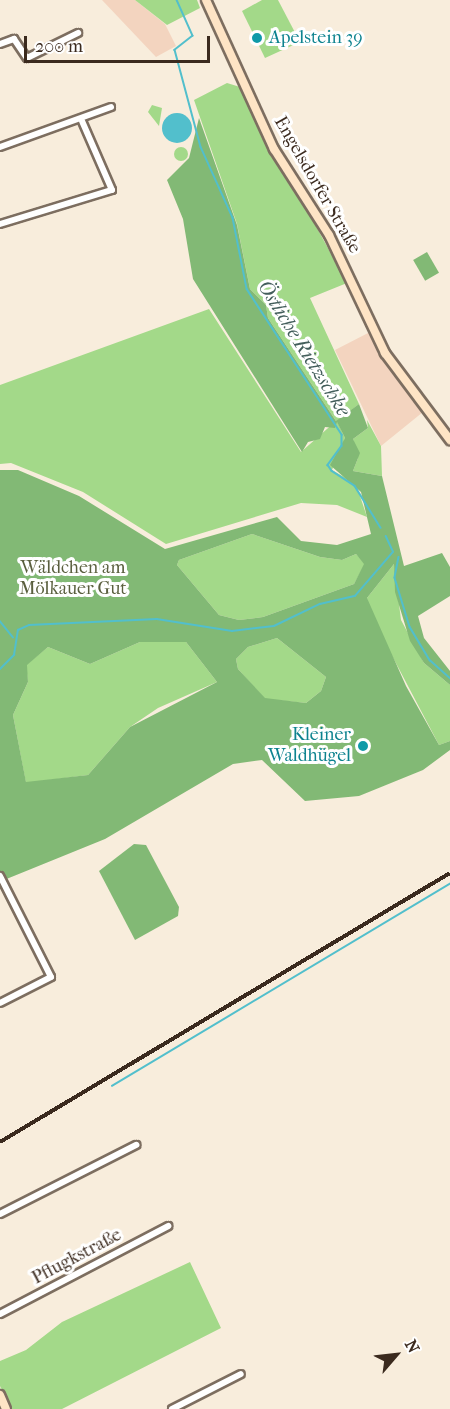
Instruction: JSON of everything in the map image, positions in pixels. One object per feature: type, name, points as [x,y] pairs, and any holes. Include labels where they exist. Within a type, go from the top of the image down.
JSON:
[{"type":"main road","name":"Engelsdorfer Straße","points":[[206,0],[274,149],[329,235],[385,352],[450,440]]},
{"type":"main road","points":[[0,1395],[3,1406]]},
{"type":"street","points":[[0,44],[14,39],[27,58],[78,33]]},
{"type":"street","points":[[0,147],[82,121],[111,107]]},
{"type":"street","points":[[0,224],[112,190],[82,121]]},
{"type":"street","points":[[0,876],[51,977],[0,1003]]},
{"type":"street","points":[[0,1214],[136,1145]]},
{"type":"street","name":"Pflugkstraße","points":[[0,1314],[168,1226]]},
{"type":"street","points":[[172,1409],[242,1374]]},
{"type":"shaded area","points":[[102,0],[135,0],[165,24],[176,46],[156,57]]},
{"type":"shaded area","points":[[370,332],[392,372],[423,412],[381,446],[335,350]]},
{"type":"green space","points":[[135,0],[197,0],[200,8],[167,25]]},
{"type":"green space","points":[[262,0],[278,0],[300,42],[265,58],[242,11]]},
{"type":"green space","points":[[227,83],[240,87],[347,283],[310,298],[359,404],[337,421],[345,438],[332,470],[356,484],[367,517],[337,505],[301,503],[166,544],[83,492],[11,463],[0,464],[0,385],[209,309],[301,452],[336,421],[268,318],[266,305],[250,289],[237,224],[194,100]]},
{"type":"green space","points":[[152,105],[162,108],[159,126],[148,112]]},
{"type":"green space","name":"Wäldchen am Mölkauer Gut","points":[[199,118],[237,225],[250,289],[266,305],[268,318],[336,421],[359,404],[368,428],[353,439],[360,453],[353,471],[382,476],[404,566],[442,553],[450,567],[450,596],[418,616],[424,638],[450,671],[450,685],[424,663],[410,641],[395,592],[394,564],[367,598],[406,686],[439,745],[450,741],[450,750],[423,770],[359,796],[305,801],[262,760],[233,764],[105,839],[4,880],[0,871],[0,470],[18,470],[79,496],[165,549],[277,517],[301,541],[337,545],[371,534],[361,492],[330,465],[345,438],[337,422],[335,428],[325,427],[320,439],[308,442],[302,452],[193,279],[183,219],[167,180],[189,158]],"holes":[[[252,534],[320,557],[342,560],[356,554],[364,564],[354,584],[263,617],[239,620],[219,615],[177,565],[179,560]],[[277,638],[326,677],[321,691],[306,703],[265,698],[238,669],[236,659],[248,647]],[[140,642],[186,642],[217,682],[130,727],[88,775],[26,782],[13,715],[28,682],[27,665],[48,647],[90,664]]]},
{"type":"green space","points":[[181,147],[186,149],[188,154],[186,159],[181,161],[176,159],[174,154],[176,149]]},
{"type":"green space","points":[[427,252],[439,273],[425,281],[413,260]]},
{"type":"green space","points":[[367,420],[381,446],[382,476],[353,471],[358,458],[353,439],[368,428]]},
{"type":"green space","points":[[252,534],[320,557],[342,560],[356,554],[365,564],[354,584],[263,617],[239,620],[219,615],[177,565],[179,560]]},
{"type":"green space","points":[[394,564],[401,620],[424,663],[450,685],[450,741],[439,745],[368,610],[367,598]]},
{"type":"green space","points":[[277,638],[326,677],[321,691],[306,703],[265,699],[238,669],[236,659],[248,647]]},
{"type":"green space","points":[[140,642],[186,642],[217,682],[158,708],[130,727],[88,775],[26,783],[13,715],[28,682],[26,665],[48,647],[90,664]]},
{"type":"green space","points":[[134,844],[146,845],[179,907],[178,916],[135,940],[99,871]]},
{"type":"green space","points":[[190,1262],[221,1328],[62,1409],[10,1409],[0,1386],[0,1361],[26,1350],[62,1322]]},
{"type":"water","points":[[177,113],[188,117],[192,128],[188,139],[177,143],[166,139],[162,128],[166,117]]},
{"type":"waterway","name":"Östliche Rietzschke","points":[[177,0],[193,36],[175,50],[201,147],[233,218],[247,289],[342,435],[342,446],[328,465],[332,471],[355,486],[381,528]]},
{"type":"waterway","points":[[0,669],[14,655],[18,630],[29,625],[157,619],[232,631],[274,626],[320,604],[355,596],[393,552],[386,537]]},
{"type":"waterway","points":[[399,557],[395,578],[410,627],[430,660],[450,678]]},
{"type":"waterway","name":"Östliche Rietzschke","points":[[0,621],[13,637]]},
{"type":"waterway","points":[[112,1086],[450,884]]},
{"type":"railway","points":[[0,1142],[450,873]]},
{"type":"place","name":"Apelstein 39","points":[[257,38]]},
{"type":"place","name":"Kleiner Waldhügel","points":[[363,746]]}]
